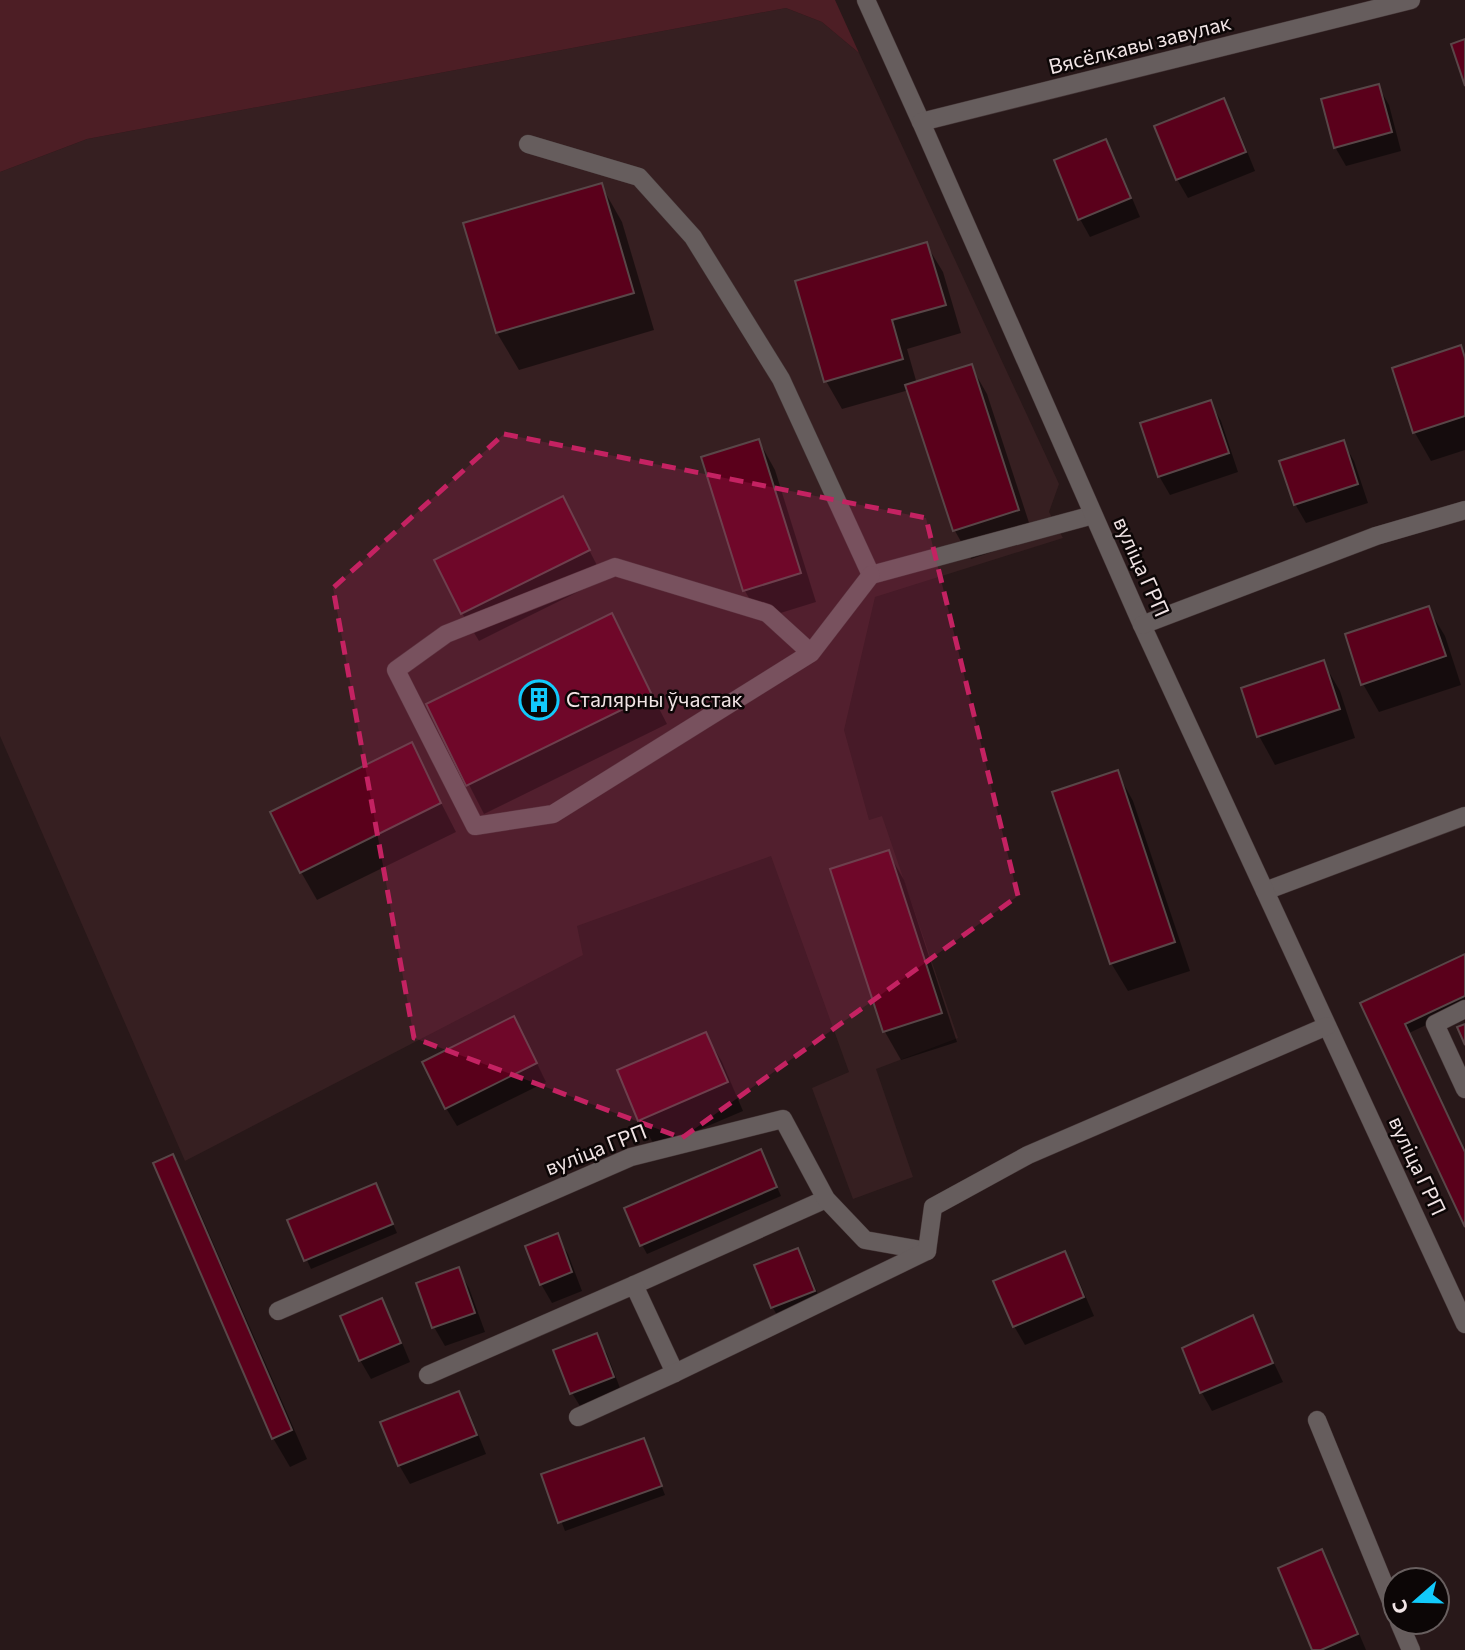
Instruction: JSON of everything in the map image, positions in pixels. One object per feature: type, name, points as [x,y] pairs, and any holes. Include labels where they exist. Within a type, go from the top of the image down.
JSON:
[{"type":"street","name":"вуліца ГРП","points":[[866,0],[1142,625],[1465,1324]]},
{"type":"street","name":"Вясёлкавы завулак","points":[[921,122],[1361,6],[1411,0]]},
{"type":"street","points":[[528,144],[639,177],[693,237],[781,379],[871,575]]},
{"type":"street","points":[[1142,625],[1376,536],[1465,510]]},
{"type":"street","points":[[811,653],[767,613],[615,567],[446,634],[396,670],[475,826],[553,814],[811,653],[871,575],[1093,515]]},
{"type":"street","points":[[1265,891],[1465,816]]},
{"type":"street","points":[[1465,1009],[1435,1024],[1465,1089]]},
{"type":"street","points":[[578,1417],[927,1251],[933,1207],[1028,1155],[1328,1026]]},
{"type":"street","name":"вуліца ГРП","points":[[278,1311],[631,1157],[783,1119],[826,1199],[865,1240],[927,1251]]},
{"type":"street","points":[[428,1375],[826,1199]]},
{"type":"street","points":[[634,1285],[675,1373]]},
{"type":"street","points":[[1317,1420],[1381,1577]]},
{"type":"highlighted area","points":[[504,434],[926,518],[1018,896],[682,1138],[414,1038],[333,588]]},
{"type":"shaded area","points":[[0,0],[835,0],[859,53],[822,22],[786,8],[87,139],[0,172]]},
{"type":"shaded area","points":[[786,8],[822,22],[859,53],[1059,484],[1049,512],[1063,538],[875,597],[844,730],[869,820],[882,816],[958,1038],[876,1069],[913,1177],[853,1199],[812,1088],[849,1072],[771,856],[577,926],[583,955],[185,1161],[0,736],[0,172],[87,139]]},
{"type":"building","points":[[1465,39],[1465,86],[1451,44]]},
{"type":"building","points":[[1379,84],[1392,132],[1334,148],[1321,99]]},
{"type":"building","points":[[1224,98],[1246,152],[1176,180],[1154,126]]},
{"type":"building","points":[[1106,139],[1131,198],[1078,220],[1054,160]]},
{"type":"building","points":[[602,183],[634,293],[496,333],[463,223]]},
{"type":"building","points":[[927,242],[946,305],[892,320],[903,359],[824,382],[795,281]]},
{"type":"building","points":[[1461,345],[1465,358],[1465,416],[1413,433],[1392,368]]},
{"type":"building","points":[[972,364],[1019,510],[953,531],[905,385]]},
{"type":"building","points":[[1211,400],[1229,453],[1158,477],[1140,423]]},
{"type":"building","points":[[759,439],[801,573],[743,591],[701,457]]},
{"type":"building","points":[[1344,440],[1358,484],[1294,505],[1279,461]]},
{"type":"building","points":[[563,496],[590,550],[461,614],[434,560]]},
{"type":"building","points":[[1429,606],[1446,656],[1361,685],[1345,634]]},
{"type":"building","name":"Сталярны ўчастак","points":[[612,613],[652,695],[466,786],[426,704]]},
{"type":"building","points":[[1324,660],[1340,709],[1257,737],[1241,688]]},
{"type":"building","points":[[412,742],[441,803],[300,873],[270,812]]},
{"type":"building","points":[[1118,770],[1175,942],[1110,964],[1052,792]]},
{"type":"building","points":[[889,850],[942,1013],[883,1032],[830,869]]},
{"type":"building","points":[[1465,954],[1465,996],[1405,1024],[1465,1152],[1465,1227],[1360,1003]]},
{"type":"building","points":[[514,1016],[537,1063],[445,1109],[422,1062]]},
{"type":"building","points":[[1465,1024],[1465,1045],[1457,1027]]},
{"type":"building","points":[[706,1032],[728,1082],[638,1121],[617,1070]]},
{"type":"building","points":[[761,1149],[777,1187],[640,1246],[624,1208]]},
{"type":"building","points":[[173,1154],[292,1430],[272,1439],[153,1163]]},
{"type":"building","points":[[376,1183],[393,1224],[304,1261],[287,1220]]},
{"type":"building","points":[[558,1233],[572,1272],[540,1285],[525,1246]]},
{"type":"building","points":[[798,1248],[815,1291],[771,1308],[754,1265]]},
{"type":"building","points":[[1065,1251],[1084,1297],[1013,1327],[993,1281]]},
{"type":"building","points":[[459,1267],[475,1313],[432,1328],[416,1283]]},
{"type":"building","points":[[382,1298],[401,1343],[359,1361],[340,1316]]},
{"type":"building","points":[[1253,1315],[1273,1363],[1200,1393],[1182,1348]]},
{"type":"building","points":[[597,1333],[614,1377],[570,1394],[553,1350]]},
{"type":"building","points":[[459,1391],[477,1435],[398,1466],[380,1422]]},
{"type":"building","points":[[644,1438],[662,1486],[558,1523],[541,1474]]},
{"type":"building","points":[[1322,1549],[1358,1634],[1321,1650],[1312,1650],[1278,1568]]},
{"type":"place","name":"Сталярны ўчастак","points":[[539,700]]}]
